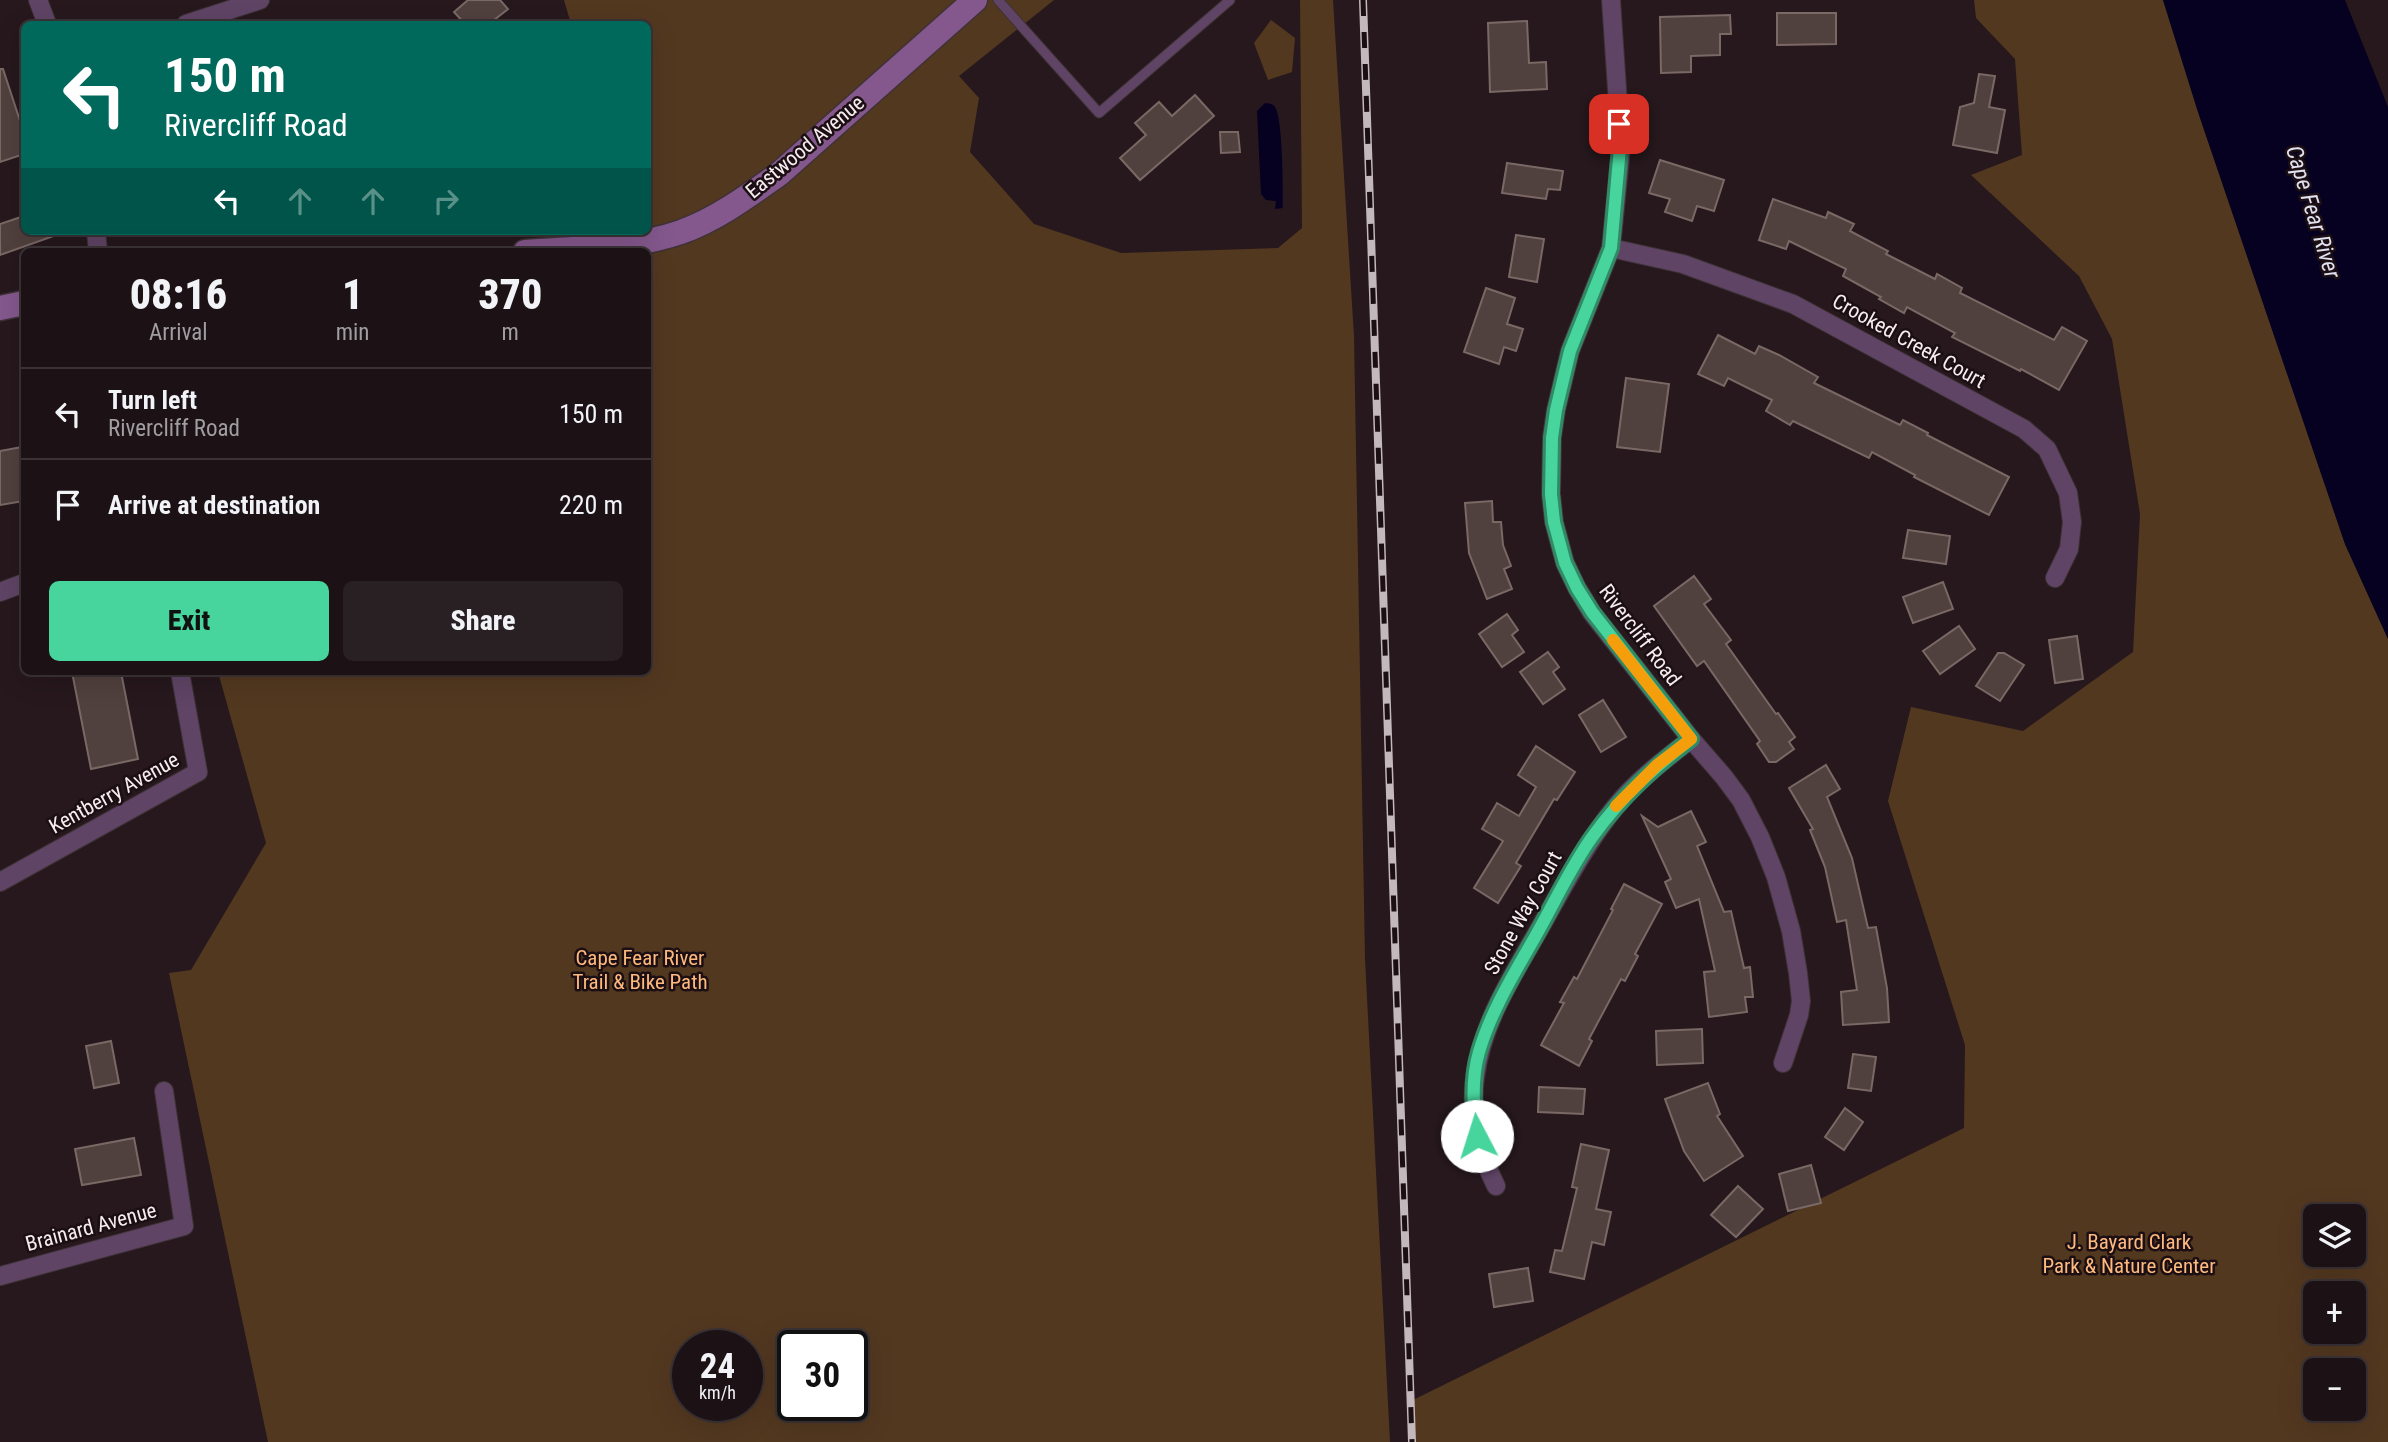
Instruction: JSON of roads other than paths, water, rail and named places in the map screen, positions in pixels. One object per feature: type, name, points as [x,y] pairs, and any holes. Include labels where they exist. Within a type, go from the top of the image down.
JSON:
[{"type":"street","points":[[38,0],[46,21]]},
{"type":"street","points":[[195,21],[260,0]]},
{"type":"street","name":"Eastwood Avenue","points":[[565,248],[654,239],[707,220],[744,199],[779,174],[975,0]]},
{"type":"street","name":"Rivercliff Road","points":[[1611,0],[1620,148],[1611,248],[1570,351],[1556,410],[1552,438],[1551,484],[1554,522],[1565,563],[1592,612],[1724,777],[1741,800],[1760,837],[1776,877],[1791,931],[1801,1001],[1796,1028],[1783,1063]]},
{"type":"street","name":"Crooked Creek Court","points":[[1611,248],[1683,264],[1793,304],[2024,429],[2047,449],[2068,494],[2072,522],[2069,549],[2055,578]]},
{"type":"street","points":[[0,308],[21,304]]},
{"type":"street","points":[[0,592],[21,584]]},
{"type":"street","name":"Kentberry Avenue","points":[[0,883],[198,772],[181,675]]},
{"type":"street","name":"Stone Way Court","points":[[1496,1186],[1482,1154],[1474,1108],[1474,1080],[1479,1052],[1494,1013],[1591,838],[1636,784],[1691,739]]},
{"type":"street","name":"Brainard Avenue","points":[[0,1276],[184,1226],[164,1091]]},
{"type":"lane","points":[[998,0],[1099,113],[1230,0]]},
{"type":"water","name":"Cape Fear River","points":[[2163,0],[2345,0],[2388,107],[2388,639],[2345,544],[2198,112]]},
{"type":"water","points":[[1265,103],[1275,107],[1280,125],[1283,208],[1275,209],[1276,201],[1266,200],[1261,194],[1257,111]]},
{"type":"railway","points":[[1363,0],[1412,1442]]},
{"type":"park label","name":"Cape Fear River Trail & Bike Path","points":[[640,970]]},
{"type":"park label","name":"J. Bayard Clark Park & Nature Center","points":[[2129,1254]]}]
